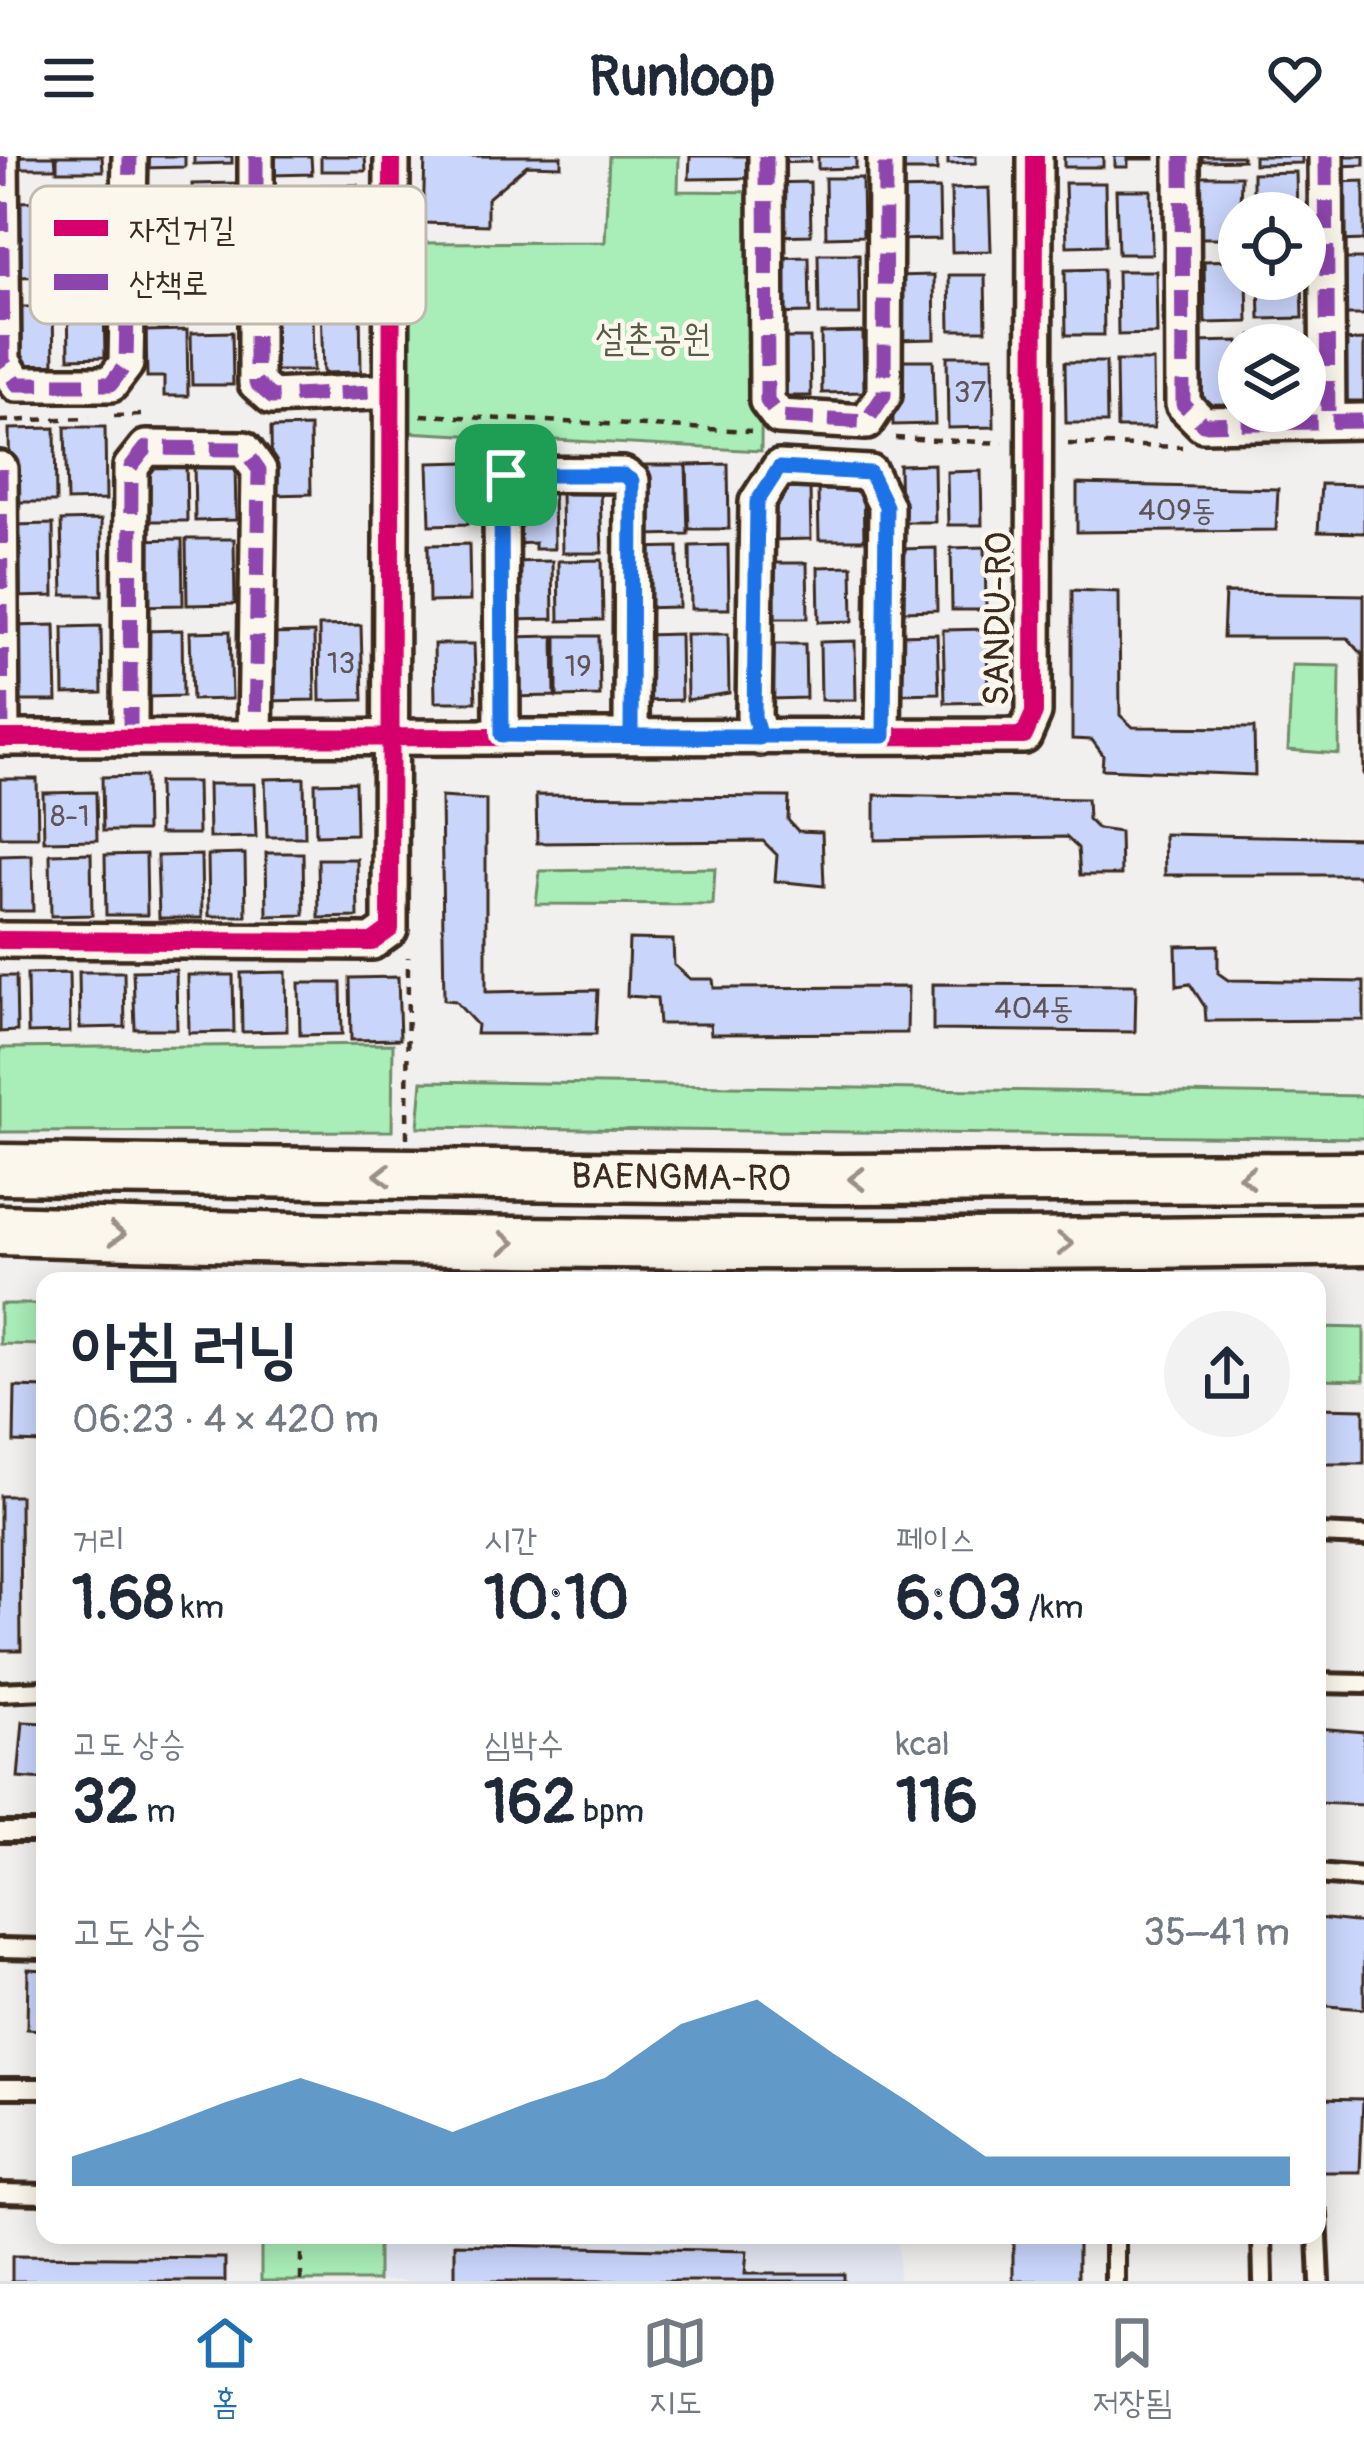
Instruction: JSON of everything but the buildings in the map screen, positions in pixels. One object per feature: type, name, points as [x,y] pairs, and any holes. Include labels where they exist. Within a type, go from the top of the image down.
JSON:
[{"type":"main road","name":"BAENGMA-RO","points":[[0,1169],[836,1179],[1364,1177]]},
{"type":"main road","name":"BAENGMA-RO","points":[[0,1230],[330,1241],[793,1247],[1364,1240]]},
{"type":"street","points":[[1,156],[3,361],[17,384],[111,384],[126,364],[127,324]]},
{"type":"street","points":[[129,186],[130,156]]},
{"type":"street","points":[[766,156],[765,416],[866,422],[884,395],[885,156]]},
{"type":"street","name":"SANDU-RO","points":[[0,469],[1,738],[1024,736],[1034,713],[1035,156]]},
{"type":"street","points":[[1182,156],[1183,404],[1203,424],[1364,421]]},
{"type":"street","points":[[1326,156],[1328,421]]},
{"type":"street","points":[[256,324],[256,383],[272,397],[392,392]]},
{"type":"street","points":[[0,940],[372,942],[390,929],[392,324]]},
{"type":"street","points":[[130,738],[131,467],[146,448],[244,448],[259,470],[255,737]]},
{"type":"street","points":[[760,738],[754,716],[757,502],[779,468],[870,473],[886,506],[884,736]]},
{"type":"street","points":[[502,735],[501,486],[506,475],[623,475],[632,481],[631,736]]},
{"type":"lane","points":[[1326,1534],[1364,1536]]},
{"type":"lane","points":[[1326,1683],[1364,1684]]},
{"type":"lane","points":[[0,1692],[36,1690]]},
{"type":"lane","points":[[0,1832],[36,1832]]},
{"type":"lane","points":[[1326,1875],[1364,1878]]},
{"type":"lane","points":[[0,1948],[36,1949]]},
{"type":"lane","points":[[0,2088],[36,2088]]},
{"type":"lane","points":[[0,2193],[36,2194]]},
{"type":"lane","points":[[1115,2244],[1115,2281]]},
{"type":"lane","points":[[1262,2244],[1263,2281]]},
{"type":"lane","points":[[1318,2244],[1320,2281]]},
{"type":"path","points":[[417,415],[765,416]]},
{"type":"path","points":[[894,438],[1003,443]]},
{"type":"path","points":[[406,1144],[408,951]]},
{"type":"path","points":[[301,2244],[301,2281]]},
{"type":"shaded area","points":[[378,2244],[898,2244],[899,2281],[378,2281]]},
{"type":"green space","name":"설촌공원","points":[[609,156],[679,156],[678,191],[763,192],[761,451],[407,432],[408,324],[426,324],[426,243],[605,242]]},
{"type":"green space","points":[[1292,665],[1340,666],[1339,754],[1288,750]]},
{"type":"green space","points":[[715,868],[713,905],[536,904],[540,871]]},
{"type":"green space","points":[[393,1044],[392,1131],[0,1132],[0,1048]]},
{"type":"green space","points":[[422,1081],[1364,1096],[1364,1138],[418,1127]]},
{"type":"green space","points":[[0,1304],[36,1304],[36,1345],[0,1344]]},
{"type":"green space","points":[[1326,1327],[1364,1328],[1364,1380],[1326,1379]]},
{"type":"green space","points":[[261,2244],[378,2244],[378,2281],[261,2281]]},
{"type":"marked path","points":[[1,156],[3,361],[17,384],[111,384],[126,364],[127,324]]},
{"type":"marked path","points":[[129,186],[130,156]]},
{"type":"marked path","points":[[256,156],[256,186]]},
{"type":"marked path","points":[[766,156],[767,401],[779,417],[866,422],[884,395],[885,156]]},
{"type":"marked path","points":[[1182,156],[1183,404],[1203,424],[1364,421]]},
{"type":"marked path","points":[[1326,156],[1328,421]]},
{"type":"marked path","points":[[256,324],[256,383],[272,397],[391,391]]},
{"type":"marked path","points":[[130,738],[131,467],[146,448],[244,449],[259,470],[255,737]]},
{"type":"marked path","points":[[760,738],[754,716],[757,502],[779,468],[870,473],[886,506],[883,735]]},
{"type":"marked path","points":[[0,469],[2,738]]},
{"type":"marked path","points":[[502,735],[501,486],[507,474],[623,475],[632,481],[631,735]]},
{"type":"cycle path","points":[[392,156],[392,186]]},
{"type":"cycle path","points":[[0,738],[1024,736],[1034,713],[1035,156]]},
{"type":"cycle path","points":[[0,940],[372,942],[390,929],[392,324]]},
{"type":"route","points":[[506,475],[501,486],[502,735],[760,738],[754,716],[757,502],[779,468],[870,473],[886,506],[884,736],[760,738],[631,736],[632,481],[623,475],[506,475]]}]
